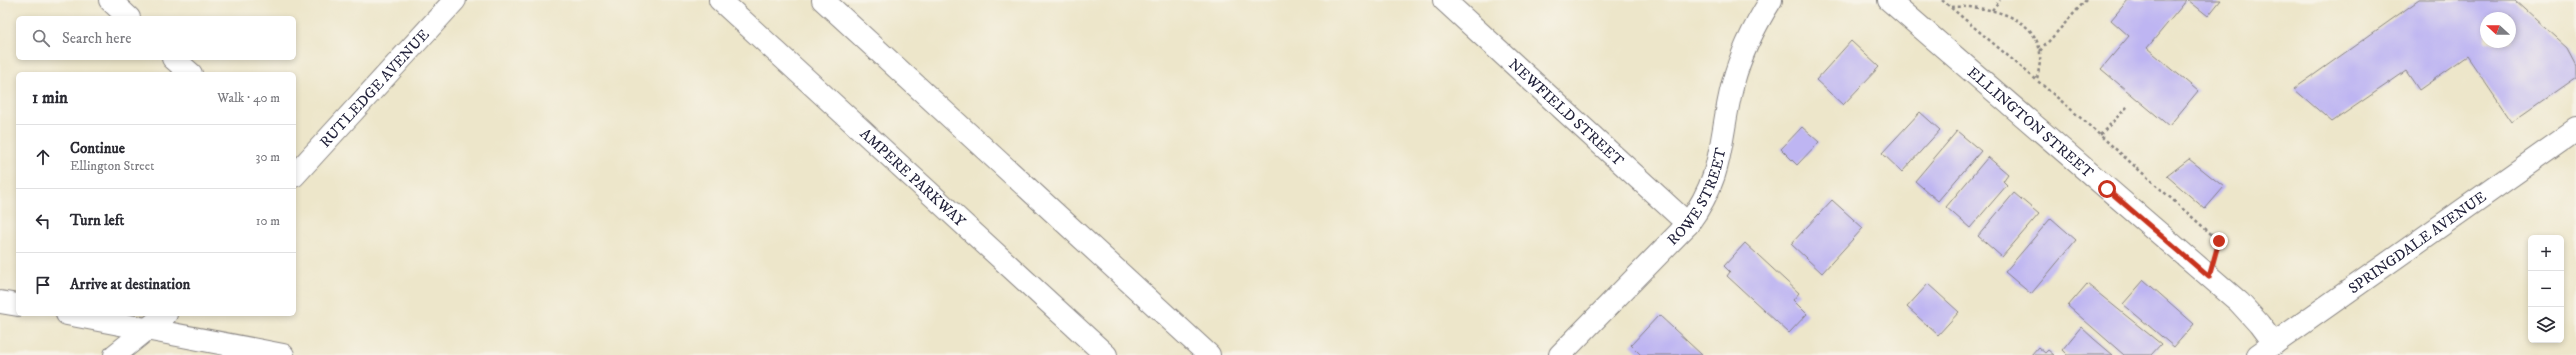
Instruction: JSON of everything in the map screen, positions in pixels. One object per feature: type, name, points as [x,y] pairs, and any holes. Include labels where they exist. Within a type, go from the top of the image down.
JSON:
[{"type":"street","points":[[110,0],[127,16]]},
{"type":"street","name":"RUTLEDGE AVENUE","points":[[296,171],[455,0]]},
{"type":"street","name":"AMPERE PARKWAY","points":[[720,0],[1106,355]]},
{"type":"street","points":[[823,0],[1209,355]]},
{"type":"street","name":"NEWFIELD STREET","points":[[1444,0],[1688,224]]},
{"type":"street","name":"ROWE STREET","points":[[1560,355],[1688,224],[1711,188],[1719,163],[1738,63],[1748,39],[1771,0]]},
{"type":"street","name":"ELLINGTON STREET","points":[[1890,0],[2250,313],[2266,350]]},
{"type":"street","points":[[175,60],[188,72]]},
{"type":"street","name":"SPRINGDALE AVENUE","points":[[2266,350],[2576,130]]},
{"type":"street","points":[[0,302],[16,305]]},
{"type":"street","points":[[78,316],[283,355]]},
{"type":"street","points":[[114,355],[150,329],[164,316]]},
{"type":"path","points":[[1942,0],[2037,80],[2219,241],[2209,277]]},
{"type":"path","points":[[1992,10],[2000,0]]},
{"type":"path","points":[[2040,52],[2086,0]]},
{"type":"path","points":[[1950,7],[1970,6],[1992,10],[2009,16],[2027,27],[2040,52],[2037,80]]},
{"type":"path","points":[[2100,135],[2128,106]]},
{"type":"building","points":[[2128,0],[2187,0],[2147,48],[2198,91],[2169,126],[2101,69],[2129,36],[2111,20]]},
{"type":"building","points":[[2188,0],[2221,0],[2208,16]]},
{"type":"building","points":[[2419,0],[2515,0],[2567,47],[2576,64],[2576,77],[2512,122],[2467,56],[2419,90],[2406,71],[2332,122],[2294,89]]},
{"type":"building","points":[[1851,41],[1879,67],[1843,105],[1816,80]]},
{"type":"building","points":[[1920,112],[1940,130],[1902,172],[1882,153]]},
{"type":"building","points":[[1802,127],[1819,142],[1797,165],[1781,149]]},
{"type":"building","points":[[1957,131],[1981,151],[1938,201],[1915,181]]},
{"type":"building","points":[[1988,157],[2008,174],[2003,181],[2007,185],[1970,228],[1946,207]]},
{"type":"building","points":[[2189,159],[2224,187],[2205,209],[2167,176]]},
{"type":"building","points":[[2014,193],[2039,214],[2002,257],[1978,236]]},
{"type":"building","points":[[1832,200],[1863,228],[1822,273],[1791,244]]},
{"type":"building","points":[[2051,218],[2076,240],[2031,294],[2005,272]]},
{"type":"building","points":[[1745,243],[1799,293],[1793,300],[1807,314],[1789,333],[1727,276],[1730,272],[1724,266]]},
{"type":"building","points":[[2144,280],[2194,324],[2174,347],[2123,304]]},
{"type":"building","points":[[1928,284],[1959,312],[1938,335],[1907,307]]},
{"type":"building","points":[[2087,284],[2161,344],[2151,355],[2124,355],[2068,306]]},
{"type":"building","points":[[1659,315],[1702,355],[1641,355],[1631,345]]},
{"type":"building","points":[[2081,327],[2113,355],[2067,355],[2062,350]]},
{"type":"building","points":[[2038,347],[2045,353],[2048,350],[2054,355],[2031,355]]},
{"type":"route","points":[[2107,189],[2209,277],[2219,241]]}]
